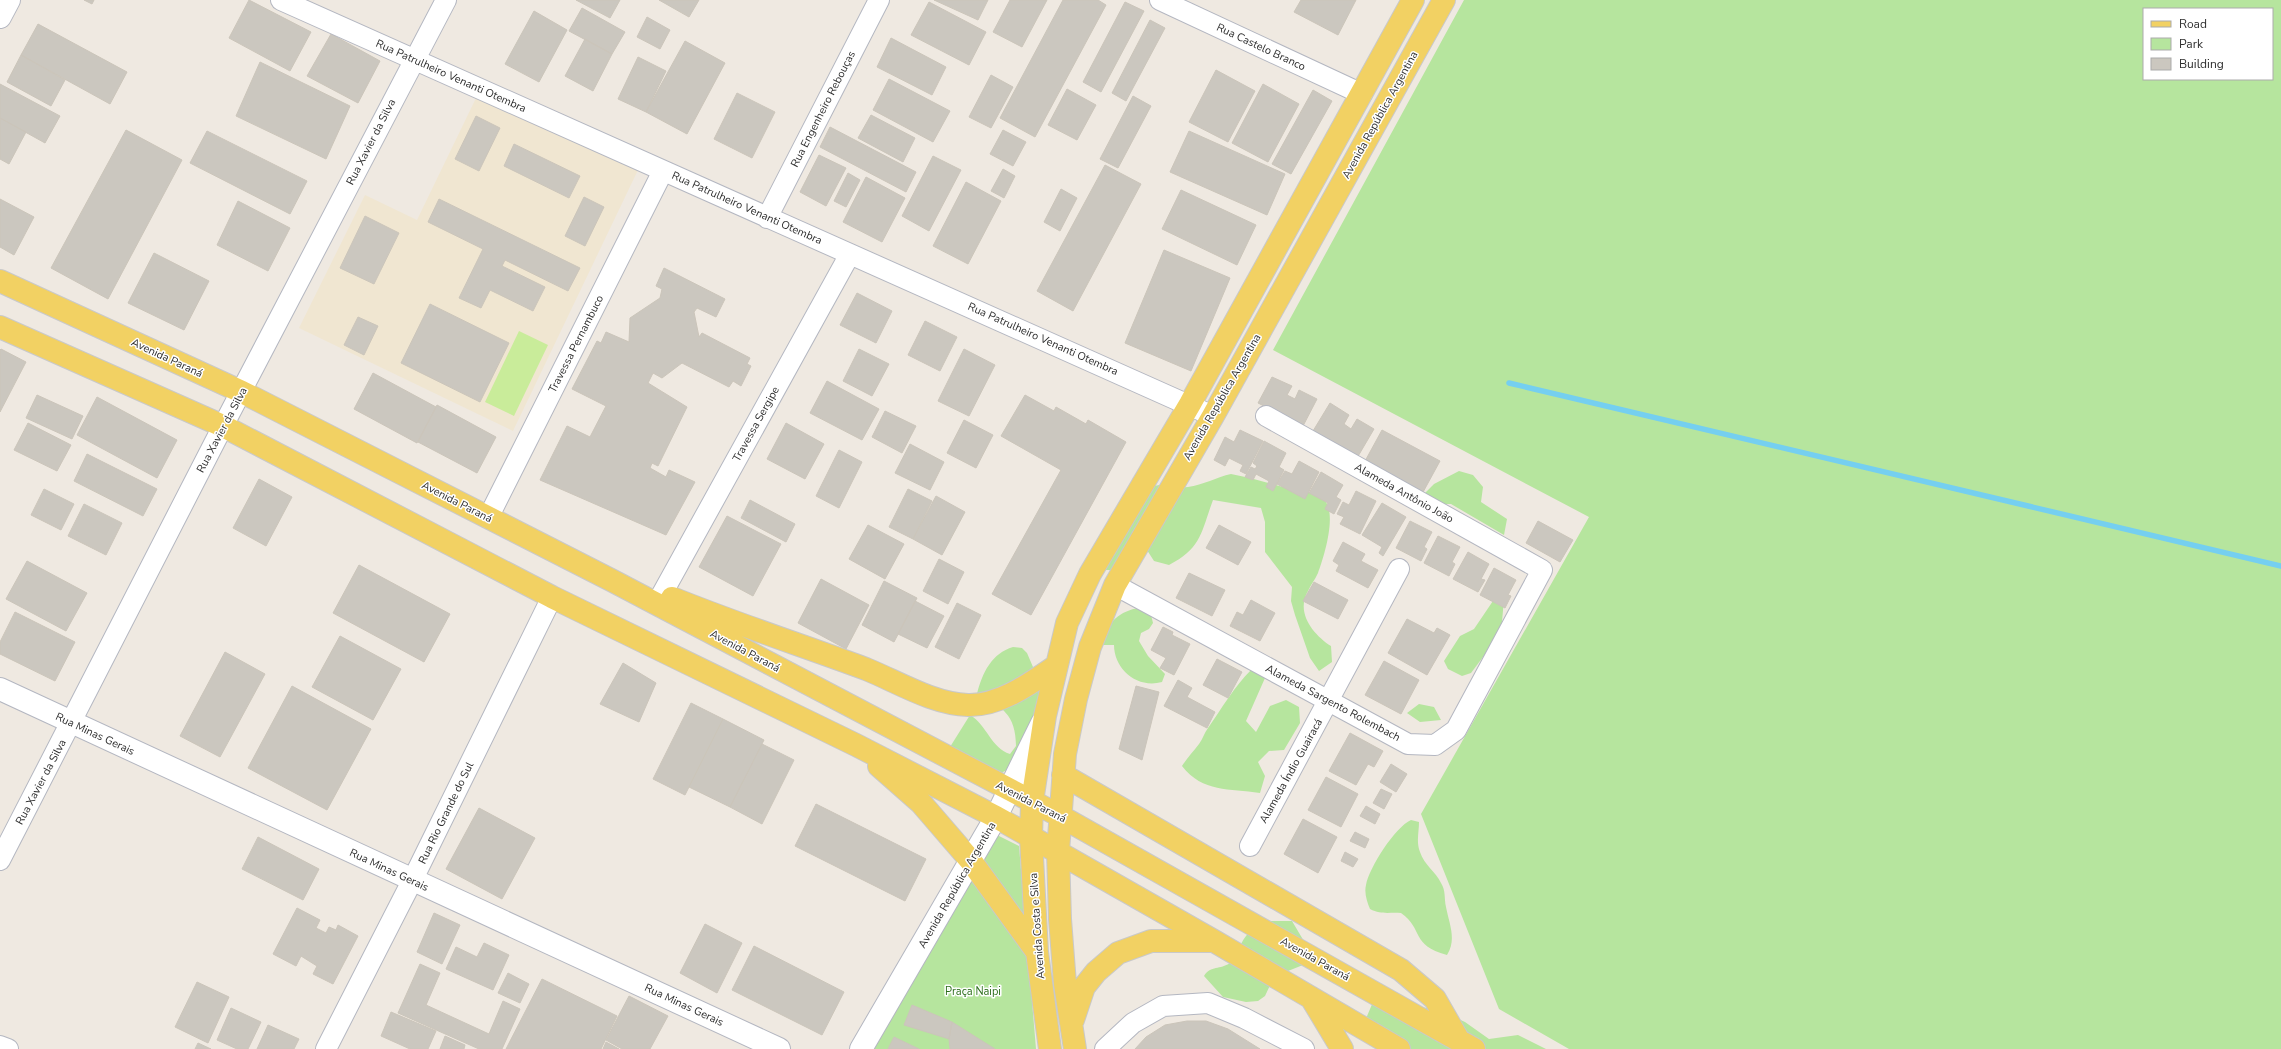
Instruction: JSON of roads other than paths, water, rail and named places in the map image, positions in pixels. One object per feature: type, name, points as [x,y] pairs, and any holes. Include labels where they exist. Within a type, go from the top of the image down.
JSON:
[{"type":"main road","points":[[0,17],[9,0]]},
{"type":"main road","name":"Avenida República Argentina","points":[[1032,802],[1045,716],[1056,666],[1067,623],[1090,574],[1190,404],[1413,0]]},
{"type":"main road","name":"Avenida República Argentina","points":[[1060,816],[1063,775],[1076,699],[1090,647],[1115,585],[1213,416],[1444,0]]},
{"type":"main road","name":"Avenida Paraná","points":[[0,281],[242,392],[613,581],[1060,816],[1466,1044]]},
{"type":"main road","points":[[0,327],[223,426],[552,597],[856,745],[1058,852],[1310,996],[1399,1049]]},
{"type":"main road","points":[[613,581],[662,594],[714,616],[866,669],[947,702],[970,705],[996,699],[1021,689],[1056,666]]},
{"type":"main road","name":"Rua Minas Gerais","points":[[0,689],[412,881],[779,1049]]},
{"type":"main road","name":"Avenida República Argentina","points":[[861,1049],[996,818],[1045,716]]},
{"type":"main road","points":[[856,745],[921,803],[971,861],[1037,952]]},
{"type":"main road","points":[[1063,775],[1401,970],[1435,999],[1466,1044]]},
{"type":"main road","name":"Avenida Costa e Silva","points":[[1032,802],[1031,838],[1037,952],[1050,1049]]},
{"type":"main road","points":[[1060,816],[1058,852],[1060,919],[1065,984],[1075,1049]]},
{"type":"main road","points":[[1072,1027],[1078,1002],[1084,987],[1096,972],[1118,953],[1150,941],[1214,941]]},
{"type":"main road","points":[[1310,996],[1342,1049]]},
{"type":"street","name":"Rua Patrulheiro Venanti Otembra","points":[[281,0],[768,218],[1190,404],[1213,416]]},
{"type":"street","name":"Rua Xavier da Silva","points":[[0,860],[72,723],[223,426],[446,0]]},
{"type":"street","name":"Rua Engenheiro Rebouças","points":[[768,218],[879,0]]},
{"type":"street","name":"Rua Castelo Branco","points":[[1160,0],[1362,94]]},
{"type":"street","name":"Travessa Pernambuco","points":[[488,518],[663,171]]},
{"type":"street","name":"Travessa Sergipe","points":[[662,594],[850,254]]},
{"type":"street","name":"Alameda Antônio João","points":[[1266,416],[1542,570]]},
{"type":"street","name":"Alameda Índio Guairacá","points":[[1250,846],[1329,702],[1399,569]]},
{"type":"street","name":"Alameda Sargento Rolembach","points":[[1115,585],[1408,744],[1435,745],[1456,730],[1542,570]]},
{"type":"street","name":"Rua Rio Grande do Sul","points":[[326,1049],[412,881],[552,597]]},
{"type":"street","points":[[1105,1049],[1133,1023],[1163,1006],[1208,1003],[1244,1018],[1304,1049]]},
{"type":"street","points":[[0,1046],[8,1049]]},
{"type":"waterway","points":[[1509,383],[2281,566]]},
{"type":"park label","name":"Praça Naipi","points":[[973,991]]}]
